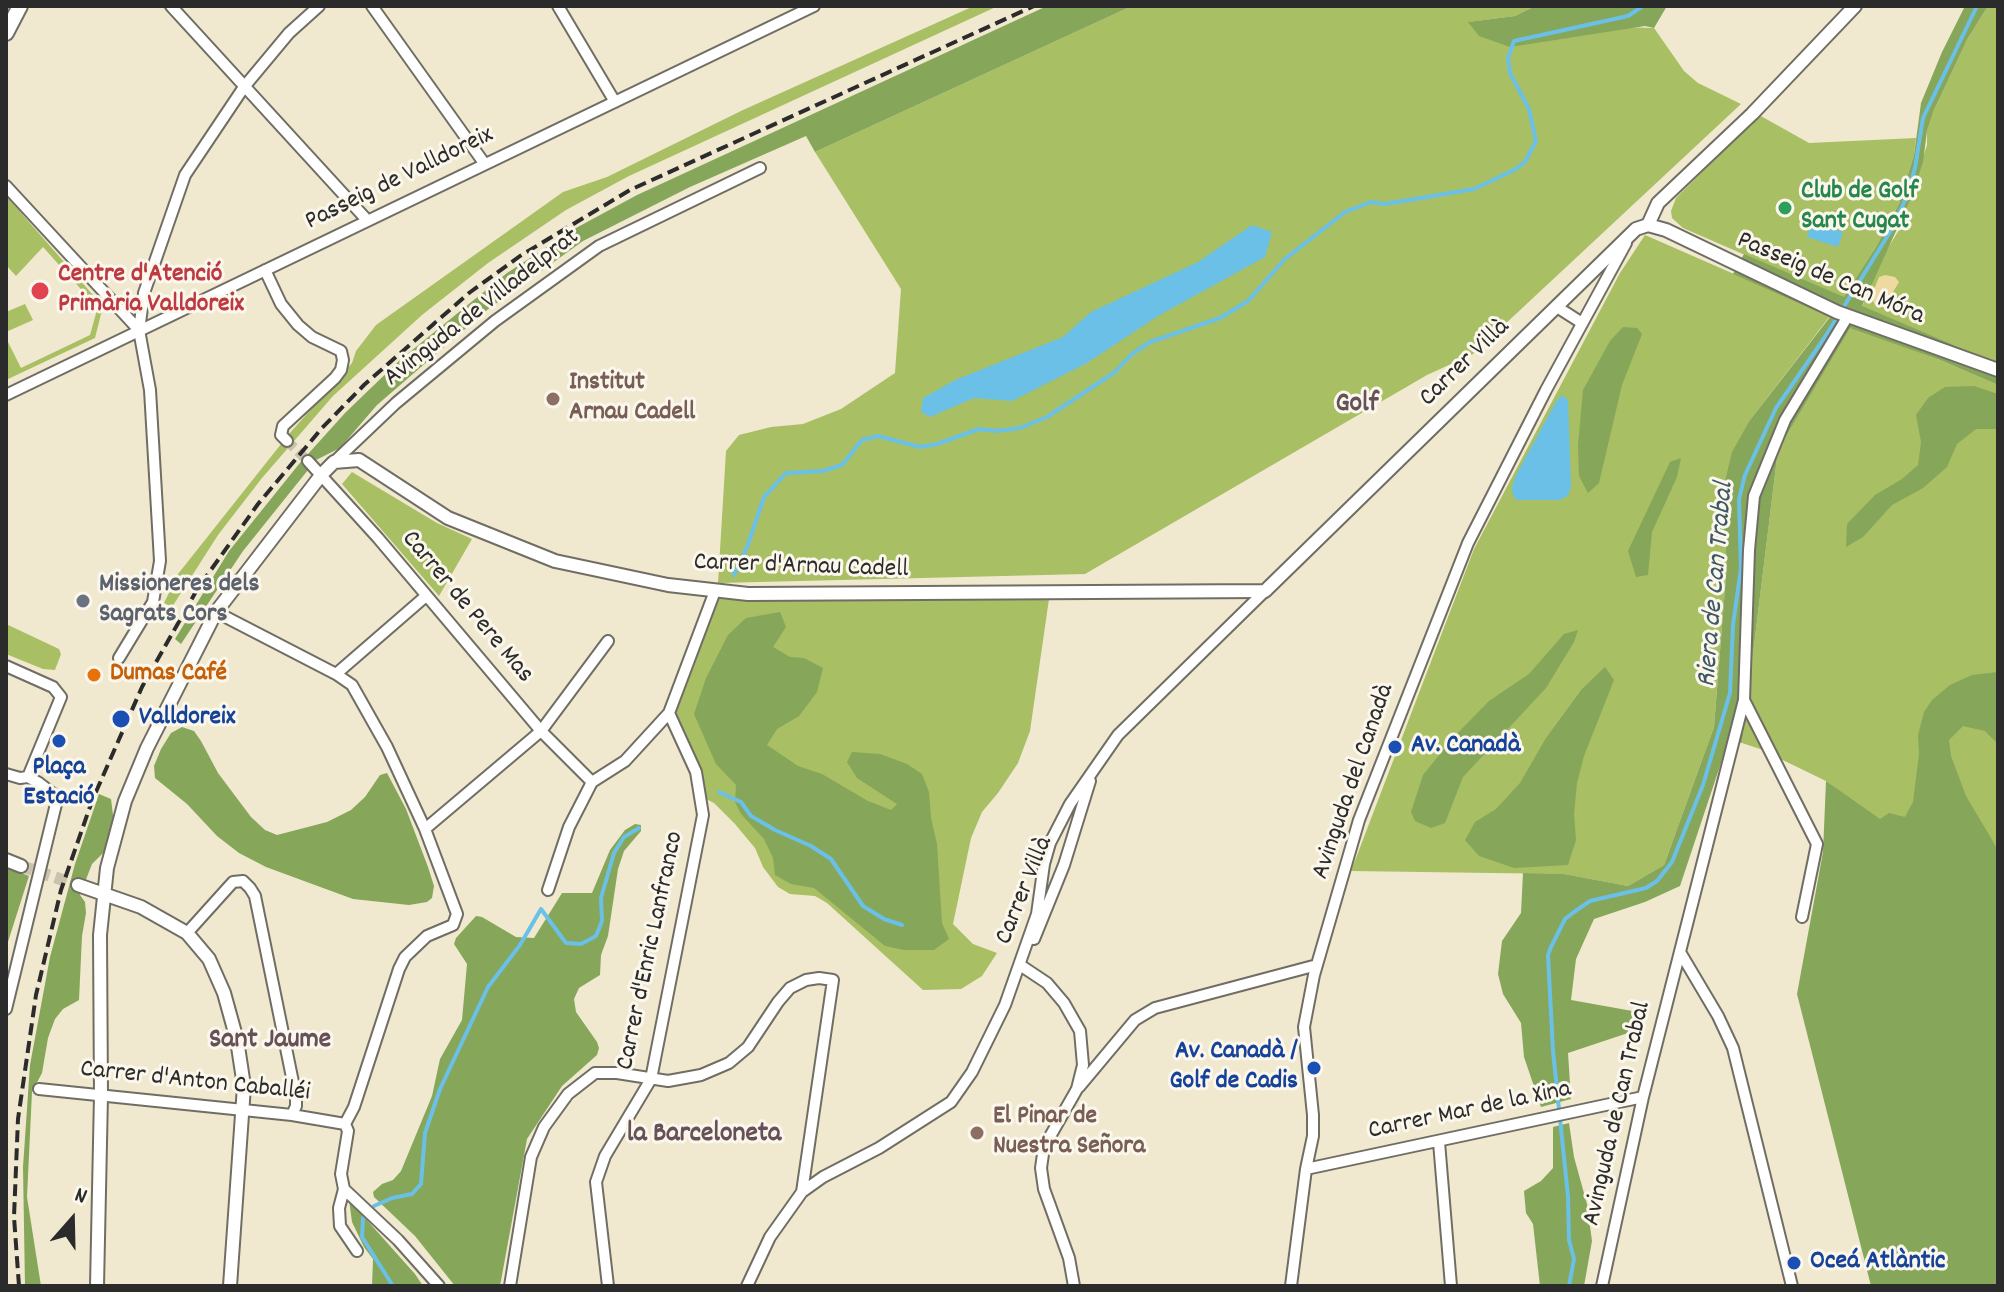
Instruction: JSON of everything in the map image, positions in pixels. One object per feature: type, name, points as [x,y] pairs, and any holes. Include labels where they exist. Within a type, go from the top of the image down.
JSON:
[{"type":"main road","points":[[6,33],[20,6]]},
{"type":"street","points":[[171,6],[367,220]]},
{"type":"street","points":[[119,658],[153,602],[160,561],[150,390],[139,330],[144,293],[185,175],[244,87],[289,33],[319,6]]},
{"type":"street","points":[[372,6],[484,163]]},
{"type":"street","points":[[558,6],[615,102]]},
{"type":"street","name":"Passeig de Valldoreix","points":[[6,395],[814,6]]},
{"type":"street","name":"Carrer Villà","points":[[1020,965],[1037,914],[1050,843],[1070,804],[1127,725],[1636,229],[1648,225],[1658,203],[1752,114],[1855,6]]},
{"type":"street","name":"Avinguda de Villadelprat","points":[[334,462],[396,403],[495,321],[599,246],[760,168]]},
{"type":"street","points":[[6,186],[139,330]]},
{"type":"street","name":"Passeig de Can Móra","points":[[1648,225],[1666,230],[1844,314],[1998,370]]},
{"type":"street","name":"Avinguda del Canadà","points":[[1291,1286],[1313,1136],[1304,1027],[1317,965],[1359,820],[1468,543],[1628,237]]},
{"type":"street","points":[[265,270],[281,304],[298,325],[312,337],[341,351],[343,360],[335,378],[283,426],[281,435],[287,441]]},
{"type":"street","points":[[1557,307],[1582,323]]},
{"type":"street","name":"Avinguda de Can Trabal","points":[[1602,1286],[1643,1097],[1744,700],[1754,496],[1785,420],[1844,314]]},
{"type":"street","name":"Carrer d'Arnau Cadell","points":[[334,462],[359,460],[448,518],[555,561],[668,585],[748,594],[1265,591]]},
{"type":"street","name":"Carrer de Pere Mas","points":[[308,461],[541,731],[592,782]]},
{"type":"street","points":[[97,1286],[101,1095],[99,960],[103,893],[125,801],[147,748],[216,612],[334,462]]},
{"type":"street","points":[[548,890],[569,827],[592,782],[625,761],[669,713],[715,591]]},
{"type":"street","points":[[336,674],[426,596]]},
{"type":"street","points":[[216,612],[352,685],[387,747],[425,829],[457,914],[456,921],[448,928],[419,942],[405,957],[354,1107],[345,1124],[348,1131],[341,1174],[344,1189],[339,1208],[340,1226],[357,1251]]},
{"type":"street","points":[[425,829],[541,731],[608,641]]},
{"type":"street","points":[[6,666],[53,687],[61,697],[28,777]]},
{"type":"street","points":[[1744,700],[1817,844],[1802,917]]},
{"type":"street","name":"Carrer d'Enric Lanfranco","points":[[608,1286],[596,1182],[605,1156],[651,1079],[703,815],[696,772],[669,713]]},
{"type":"street","name":"Carrer Villà","points":[[1020,965],[1050,901],[1087,787],[1104,754]]},
{"type":"street","points":[[6,774],[28,777],[52,793],[56,811],[6,1009]]},
{"type":"street","points":[[6,860],[21,866]]},
{"type":"street","points":[[187,933],[233,882],[243,881],[250,888],[255,896],[296,1097],[292,1115]]},
{"type":"street","points":[[78,885],[150,911],[187,933],[209,959],[229,1010],[244,1086],[230,1286]]},
{"type":"street","points":[[1680,952],[1733,1048],[1792,1286]]},
{"type":"street","points":[[747,1286],[770,1237],[802,1192],[951,1102],[972,1072],[1005,1005],[1020,965],[1047,983],[1064,1003],[1080,1031],[1083,1065],[1077,1089]]},
{"type":"street","points":[[1074,1286],[1069,1258],[1044,1189],[1041,1168],[1044,1147],[1077,1089],[1135,1020],[1155,1008],[1317,965]]},
{"type":"street","points":[[510,1286],[527,1172],[537,1141],[568,1094],[595,1073],[668,1081],[701,1075],[729,1063],[748,1047],[790,988],[819,978],[833,980],[802,1192]]},
{"type":"street","name":"Carrer d'Anton Caballéi","points":[[39,1089],[292,1115],[345,1124]]},
{"type":"street","name":"Carrer Mar de la Xina","points":[[1306,1169],[1643,1097]]},
{"type":"street","points":[[1439,1142],[1451,1286]]},
{"type":"street","points":[[344,1189],[398,1240],[439,1286]]},
{"type":"green space","points":[[974,6],[998,6],[629,176],[566,210],[488,263],[422,315],[333,396],[262,478],[218,535],[172,607],[164,603],[178,574],[289,434],[352,363],[356,351],[376,325],[563,192],[607,177],[743,110]]},
{"type":"green space","points":[[1047,6],[1132,6],[815,152],[806,136],[690,187],[583,241],[487,310],[377,405],[340,448],[316,460],[243,551],[181,644],[175,639],[229,551],[345,413],[400,360],[507,273],[576,228],[637,195]]},
{"type":"green space","points":[[1132,6],[1535,6],[1515,16],[1469,22],[1654,28],[1684,71],[1698,83],[1741,104],[1473,354],[1427,375],[1085,574],[718,583],[726,451],[739,435],[771,427],[803,424],[841,409],[895,373],[901,289],[815,152]]},
{"type":"green space","points":[[1535,6],[1667,6],[1654,28],[1645,26],[1510,47],[1479,36],[1468,22],[1515,16]]},
{"type":"green space","points":[[1965,6],[1988,6],[1968,38],[1934,110],[1927,131],[1923,162],[1911,198],[1862,306],[1991,361],[1998,361],[1998,385],[1940,360],[1850,328],[1778,450],[1742,743],[1729,739],[1680,886],[1594,919],[1576,959],[1571,1000],[1638,1012],[1640,1029],[1568,1053],[1571,1099],[1541,1107],[1524,1057],[1521,1023],[1503,994],[1498,974],[1502,941],[1521,913],[1523,873],[1564,874],[1628,886],[1664,865],[1714,727],[1727,563],[1721,498],[1732,452],[1750,420],[1830,317],[1733,274],[1744,254],[1844,297],[1899,204],[1914,155],[1921,103]]},
{"type":"green space","points":[[1988,6],[1998,6],[1998,361],[1991,361],[1862,307],[1883,256],[1899,230],[1927,145],[1927,131],[1934,110],[1968,38]]},
{"type":"green space","name":"Club de Golf Sant Cugat","points":[[1759,115],[1809,143],[1916,138],[1899,204],[1844,298],[1683,228],[1672,218],[1676,198]]},
{"type":"green space","points":[[6,196],[93,295],[88,297],[43,247],[16,276],[6,265]]},
{"type":"green space","points":[[1645,235],[1830,316],[1750,420],[1721,498],[1727,563],[1714,727],[1664,865],[1628,886],[1563,874],[1351,871],[1474,549],[1620,273]]},
{"type":"green space","points":[[25,304],[33,320],[6,332],[6,312]]},
{"type":"green space","points":[[103,306],[95,338],[6,380],[6,338],[21,368],[90,335],[97,310]]},
{"type":"green space","points":[[1623,327],[1637,328],[1642,334],[1622,385],[1599,483],[1588,493],[1579,476],[1578,445],[1583,390],[1610,341]]},
{"type":"green space","points":[[1850,327],[1998,385],[1998,910],[1826,781],[1742,743],[1778,450]]},
{"type":"green space","points":[[1974,386],[1998,394],[1998,429],[1976,429],[1957,444],[1947,467],[1923,488],[1892,505],[1863,537],[1846,547],[1847,524],[1875,495],[1918,465],[1921,442],[1916,415],[1928,398],[1945,387]]},
{"type":"green space","points":[[1681,458],[1677,477],[1652,532],[1648,575],[1636,577],[1628,551],[1670,462]]},
{"type":"green space","points":[[352,472],[437,523],[472,539],[439,596],[342,484]]},
{"type":"green space","points":[[715,591],[1050,592],[1030,731],[1018,763],[982,812],[971,838],[953,924],[973,944],[997,953],[982,976],[961,989],[923,990],[827,903],[815,896],[790,894],[778,887],[763,867],[755,848],[735,824],[714,803],[700,796],[669,713]]},
{"type":"green space","points":[[780,612],[786,627],[773,647],[790,657],[804,658],[823,668],[817,692],[799,716],[777,729],[767,745],[798,766],[822,774],[868,801],[891,810],[897,804],[857,778],[847,762],[852,752],[880,754],[907,764],[922,774],[929,792],[937,844],[942,923],[949,939],[934,950],[904,950],[885,946],[814,888],[791,884],[775,875],[773,858],[764,839],[741,814],[735,802],[736,785],[716,764],[694,714],[706,678],[728,635],[746,618]]},
{"type":"green space","points":[[6,624],[59,649],[61,654],[55,670],[43,669],[6,654]]},
{"type":"green space","points":[[1578,630],[1546,688],[1463,777],[1445,823],[1431,828],[1415,821],[1411,812],[1423,775],[1453,738],[1489,701],[1529,674],[1564,634]]},
{"type":"green space","points":[[1605,667],[1614,680],[1584,756],[1577,783],[1574,814],[1576,840],[1568,865],[1514,868],[1479,856],[1465,840],[1475,822],[1496,809],[1520,783],[1546,738],[1582,689]]},
{"type":"green space","points":[[1998,672],[1998,744],[1985,731],[1963,726],[1949,740],[1951,756],[1966,796],[1998,850],[1998,1286],[1871,1286],[1797,994],[1823,852],[1826,781],[1880,819],[1889,813],[1905,817],[1913,802],[1919,754],[1918,735],[1924,712],[1932,700],[1950,685],[1972,675]]},
{"type":"green space","points":[[182,727],[194,731],[218,773],[251,817],[265,830],[277,835],[327,822],[351,810],[365,797],[380,775],[387,773],[406,809],[428,867],[434,886],[432,898],[409,905],[353,899],[266,867],[239,853],[155,778],[154,766],[161,749],[171,733]]},
{"type":"green space","points":[[99,794],[111,799],[114,823],[105,851],[92,864],[80,895],[85,902],[86,913],[79,1000],[63,1009],[55,1019],[42,1073],[32,1092],[27,1197],[41,1286],[25,1286],[23,1167],[30,1065],[50,957],[75,864]]},
{"type":"green space","points":[[635,824],[641,825],[641,831],[624,851],[618,869],[600,975],[579,988],[574,999],[576,1012],[597,1042],[597,1055],[562,1086],[527,1139],[500,1286],[455,1286],[415,1236],[374,1197],[373,1192],[401,1171],[432,1096],[440,1059],[462,1020],[467,964],[454,944],[456,938],[476,916],[516,937],[534,938],[562,893],[592,893],[610,850],[625,830]]},
{"type":"green space","points":[[6,867],[29,876],[6,948]]},
{"type":"green space","points":[[1569,1123],[1592,1241],[1584,1286],[1540,1286],[1533,1224],[1526,1213],[1524,1191],[1541,1181],[1553,1168],[1553,1127]]},
{"type":"green space","points":[[349,1200],[423,1286],[372,1286],[373,1259],[352,1222]]},
{"type":"sand","points":[[1879,277],[1895,277],[1899,282],[1886,304],[1875,305],[1871,297]]},
{"type":"water","points":[[1812,222],[1843,232],[1838,247],[1807,237]]},
{"type":"water","points":[[1252,225],[1272,232],[1265,257],[1158,316],[1087,363],[1012,401],[974,398],[930,417],[921,412],[923,398],[955,380],[1063,337],[1091,312],[1198,262]]},
{"type":"water","points":[[1562,395],[1568,400],[1571,486],[1568,496],[1559,500],[1517,500],[1512,488],[1515,477]]},
{"type":"waterway","points":[[734,575],[764,497],[786,473],[823,471],[842,465],[862,440],[878,436],[920,447],[979,429],[997,431],[1020,428],[1047,417],[1115,372],[1132,354],[1150,342],[1220,318],[1248,301],[1285,259],[1345,212],[1371,202],[1385,204],[1474,189],[1514,170],[1525,162],[1536,141],[1529,109],[1510,73],[1508,58],[1514,41],[1628,16],[1643,6]]},
{"type":"waterway","name":"Riera de Can Trabal","points":[[1569,1286],[1574,1259],[1569,1240],[1548,955],[1565,919],[1574,912],[1590,901],[1646,888],[1657,881],[1672,862],[1703,785],[1730,693],[1733,625],[1741,568],[1739,499],[1745,475],[1776,408],[1825,337],[1890,232],[1907,196],[1923,118],[1977,6]]},
{"type":"waterway","points":[[719,792],[741,802],[751,816],[831,859],[863,906],[884,919],[902,925]]},
{"type":"waterway","points":[[374,1206],[412,1194],[421,1184],[425,1133],[440,1089],[488,987],[520,945],[541,909],[566,943],[581,944],[596,936],[602,921],[601,898],[614,853],[624,837],[639,828]]},
{"type":"waterway","points":[[363,1218],[362,1237],[393,1286]]},
{"type":"tunnel","points":[[287,441],[308,461]]},
{"type":"tunnel","points":[[21,866],[78,885]]},
{"type":"railway","points":[[19,1286],[14,1217],[18,1119],[36,995],[61,890],[92,801],[142,687],[198,588],[258,504],[322,428],[364,385],[469,293],[520,256],[630,190],[1034,6]]},
{"type":"place","name":"Club de Golf Sant Cugat","points":[[1785,208]]},
{"type":"place","name":"Centre d'Atenció Primària Valldoreix","points":[[40,291]]},
{"type":"place","name":"Institut Arnau Cadell","points":[[553,399]]},
{"type":"place","name":"Missioneres dels Sagrats Cors","points":[[83,601]]},
{"type":"place","name":"Dumas Café","points":[[94,675]]},
{"type":"place","name":"Valldoreix","points":[[121,719]]},
{"type":"place","name":"Plaça Estació","points":[[59,741]]},
{"type":"place","name":"Av. Canadà","points":[[1395,747]]},
{"type":"place","name":"Av. Canadà / Golf de Cadis","points":[[1314,1068]]},
{"type":"place","name":"El Pinar de Nuestra Señora","points":[[977,1133]]},
{"type":"place","name":"Oceá Atlàntic","points":[[1794,1263]]},
{"type":"district","name":"Golf","points":[[1357,406]]},
{"type":"district","name":"Sant Jaume","points":[[270,1042]]},
{"type":"district","name":"la Barceloneta","points":[[704,1136]]}]
